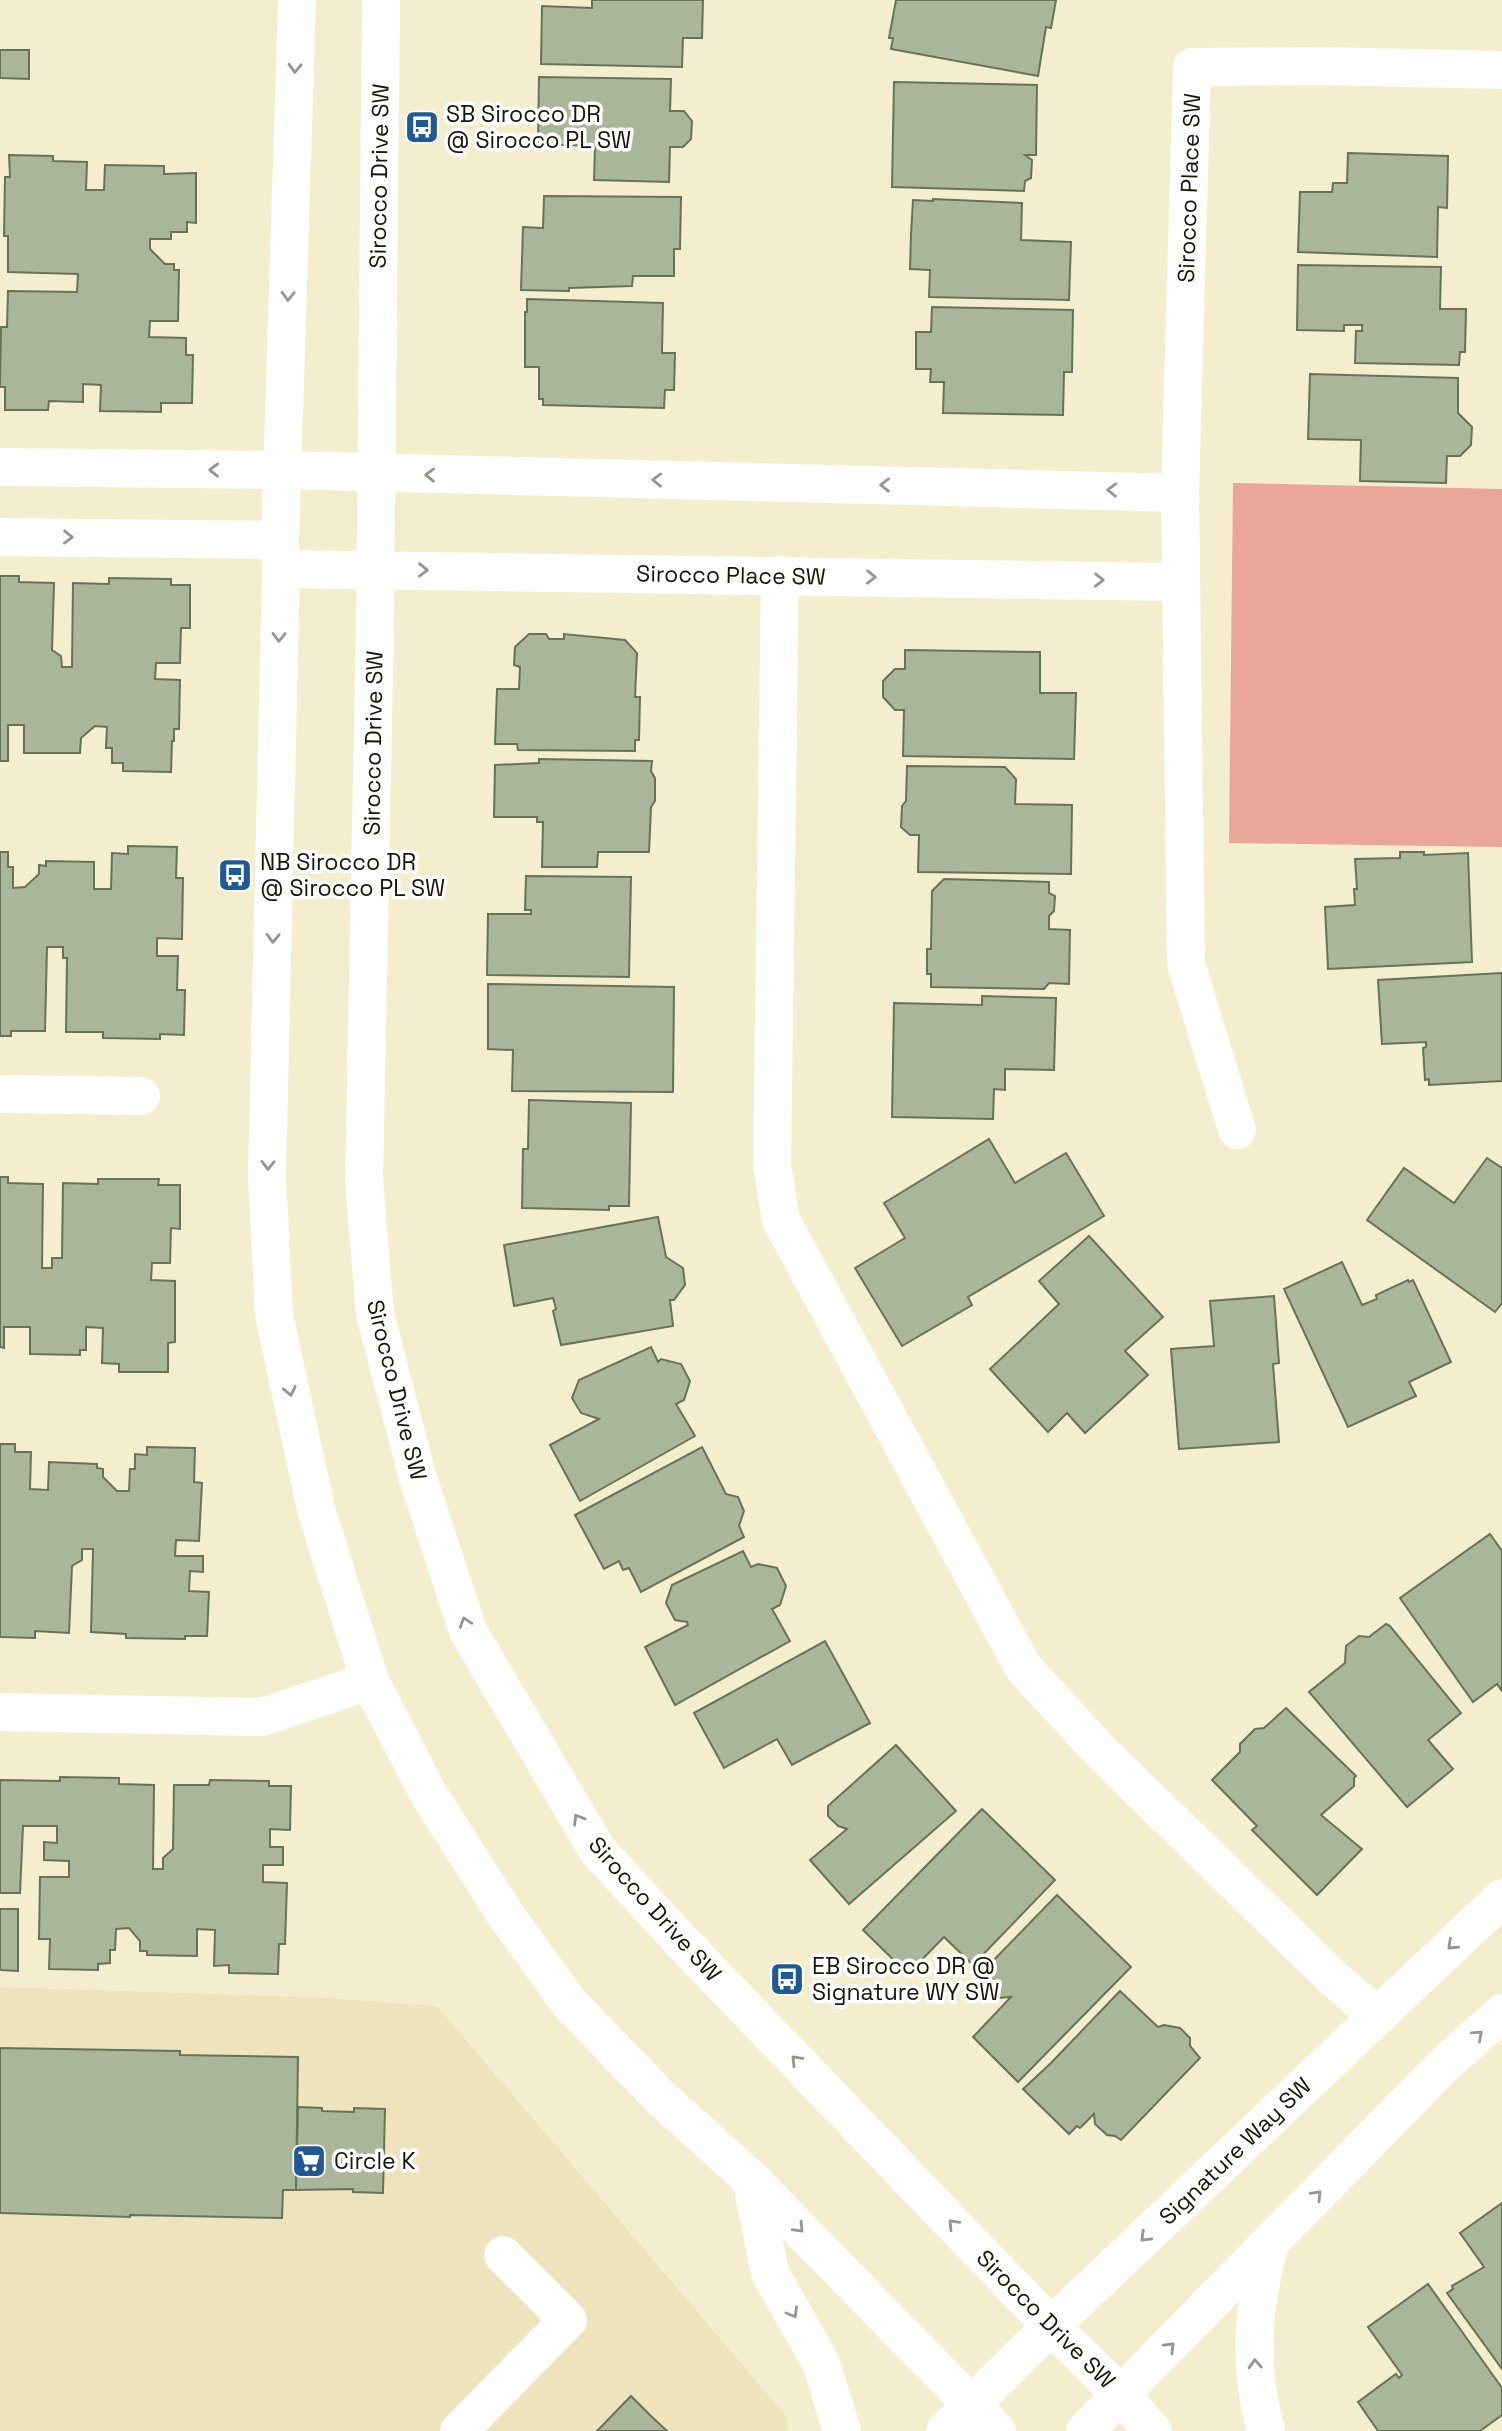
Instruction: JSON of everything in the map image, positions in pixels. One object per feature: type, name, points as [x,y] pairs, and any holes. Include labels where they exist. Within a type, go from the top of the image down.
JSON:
[{"type":"street","points":[[297,0],[282,470],[267,1176],[274,1315],[316,1509],[370,1681],[435,1804],[505,1914],[570,2004],[662,2099],[751,2179],[971,2423]]},
{"type":"street","name":"Sirocco Drive SW","points":[[381,0],[376,569],[364,1181],[375,1314],[416,1475],[468,1631],[534,1747],[598,1851],[1153,2431]]},
{"type":"street","name":"Sirocco Place SW","points":[[1237,1130],[1186,964],[1180,493],[1192,67],[1320,66],[1502,70]]},
{"type":"street","points":[[0,467],[282,470],[1180,493]]},
{"type":"street","name":"Sirocco Place SW","points":[[0,537],[281,554],[376,569],[1180,582]]},
{"type":"street","points":[[780,575],[772,1165],[782,1220],[1023,1667],[1100,1751],[1332,1978],[1377,2016]]},
{"type":"street","points":[[0,1094],[141,1096]]},
{"type":"street","points":[[0,1712],[262,1717],[370,1681]]},
{"type":"street","name":"Signature Way SW","points":[[971,2423],[1051,2326],[1502,1898]]},
{"type":"street","points":[[1085,2431],[1442,2067],[1502,2013]]},
{"type":"street","points":[[751,2179],[770,2273],[821,2363],[842,2431]]},
{"type":"street","points":[[1266,2431],[1255,2373],[1254,2325],[1259,2284],[1270,2244]]},
{"type":"street","points":[[459,2431],[568,2320],[503,2255]]},
{"type":"shaded area","points":[[1233,483],[1502,489],[1502,847],[1229,843]]},
{"type":"shaded area","points":[[0,1987],[328,1998],[437,2006],[786,2416],[788,2431],[0,2431]]},
{"type":"building","points":[[592,0],[703,0],[702,38],[683,38],[682,67],[541,64],[542,6],[592,8]]},
{"type":"building","points":[[896,0],[1056,0],[1051,28],[1046,27],[1038,76],[891,49],[893,38],[889,38]]},
{"type":"building","points":[[0,50],[29,50],[29,79],[0,78]]},
{"type":"building","points":[[539,77],[671,79],[670,111],[684,111],[692,121],[691,139],[683,147],[670,147],[669,182],[594,180],[595,146],[538,144]]},
{"type":"building","points":[[894,82],[1037,85],[1036,155],[1025,155],[1032,160],[1031,178],[1025,181],[1024,191],[892,187]]},
{"type":"building","points":[[1348,153],[1448,156],[1447,208],[1438,207],[1437,257],[1298,252],[1300,192],[1332,192],[1333,183],[1347,183]]},
{"type":"building","points":[[9,155],[53,156],[53,161],[87,162],[86,190],[104,190],[105,165],[164,166],[164,174],[196,173],[196,223],[187,222],[187,232],[171,232],[171,239],[150,239],[150,249],[165,264],[174,264],[174,270],[179,270],[178,321],[150,321],[149,337],[186,338],[186,355],[193,355],[192,403],[161,403],[161,412],[100,411],[101,385],[83,384],[83,402],[49,401],[48,410],[5,410],[5,387],[0,387],[1,327],[7,327],[8,291],[77,292],[78,274],[8,272],[8,236],[4,236],[5,177],[10,177]]},
{"type":"building","points":[[544,196],[681,197],[680,249],[674,249],[674,276],[633,276],[632,286],[569,288],[569,291],[521,290],[523,227],[543,228]]},
{"type":"building","points":[[913,200],[1022,203],[1021,240],[1071,242],[1069,300],[929,297],[930,270],[910,269],[911,234]]},
{"type":"building","points":[[1298,265],[1441,267],[1440,309],[1466,309],[1465,352],[1460,352],[1459,365],[1355,363],[1356,331],[1362,331],[1362,325],[1344,325],[1344,331],[1297,330]]},
{"type":"building","points":[[527,299],[663,303],[662,353],[675,353],[674,390],[665,390],[664,408],[543,405],[543,399],[539,399],[539,367],[525,367]]},
{"type":"building","points":[[932,307],[1073,310],[1072,372],[1064,372],[1063,415],[943,413],[944,382],[930,382],[931,369],[916,369],[916,332],[931,332]]},
{"type":"building","points":[[1310,374],[1458,378],[1458,413],[1472,427],[1471,445],[1460,456],[1447,456],[1446,483],[1360,481],[1361,440],[1308,439]]},
{"type":"building","points":[[0,576],[19,576],[19,582],[54,583],[52,650],[61,656],[62,667],[72,667],[73,583],[109,584],[109,578],[171,579],[171,585],[190,585],[190,628],[181,628],[180,663],[156,663],[155,679],[180,680],[179,729],[174,729],[171,772],[123,771],[123,763],[112,763],[112,748],[106,748],[107,727],[95,726],[81,738],[80,753],[24,753],[24,725],[8,725],[8,761],[0,761]]},
{"type":"building","points":[[529,634],[546,634],[549,639],[564,639],[564,634],[625,640],[637,653],[635,697],[640,697],[639,740],[635,740],[635,751],[518,750],[517,744],[495,744],[497,689],[519,689],[520,667],[514,665],[515,647]]},
{"type":"building","points":[[905,650],[1040,652],[1040,693],[1076,693],[1074,759],[903,756],[904,710],[895,710],[883,697],[883,681],[895,669],[905,669]]},
{"type":"building","points":[[539,759],[652,761],[655,801],[651,807],[649,852],[598,852],[597,867],[542,867],[543,822],[537,822],[537,817],[494,817],[495,765],[539,763]]},
{"type":"building","points":[[907,766],[1005,767],[1016,779],[1015,804],[1072,805],[1071,874],[918,872],[919,835],[910,835],[901,827],[902,806],[906,801]]},
{"type":"building","points":[[128,846],[177,847],[176,878],[183,878],[182,939],[157,938],[157,956],[178,956],[177,990],[185,990],[184,1035],[160,1034],[160,1039],[103,1038],[103,1032],[66,1032],[67,958],[63,958],[63,947],[47,947],[45,1031],[11,1031],[11,1036],[0,1036],[0,852],[8,852],[8,867],[13,867],[13,888],[25,887],[39,874],[39,865],[46,866],[46,861],[94,862],[94,889],[111,889],[112,853],[128,854]]},
{"type":"building","points":[[1400,852],[1424,852],[1424,855],[1468,853],[1472,962],[1328,969],[1325,907],[1355,905],[1355,859],[1400,858]]},
{"type":"building","points":[[526,876],[631,877],[629,977],[487,975],[488,914],[531,914],[531,910],[525,910]]},
{"type":"building","points":[[944,879],[1049,882],[1049,893],[1055,896],[1054,911],[1049,916],[1049,929],[1070,930],[1069,984],[1049,983],[1044,989],[931,987],[931,974],[927,974],[927,949],[931,949],[932,891]]},
{"type":"building","points":[[1502,973],[1502,1081],[1429,1085],[1429,1079],[1425,1080],[1423,1048],[1426,1047],[1426,1042],[1382,1044],[1378,980]]},
{"type":"building","points":[[488,984],[674,987],[673,1092],[512,1091],[513,1050],[488,1049]]},
{"type":"building","points":[[982,996],[1056,998],[1054,1070],[1005,1069],[1005,1090],[994,1089],[993,1119],[892,1117],[894,1003],[982,1005]]},
{"type":"building","points":[[529,1100],[631,1103],[629,1206],[609,1206],[609,1210],[522,1208],[523,1149],[528,1149]]},
{"type":"building","points":[[989,1139],[1015,1183],[1066,1153],[1104,1216],[968,1297],[972,1305],[902,1346],[855,1268],[905,1238],[884,1203]]},
{"type":"building","points":[[1487,1158],[1502,1168],[1502,1303],[1495,1312],[1367,1220],[1404,1168],[1454,1203]]},
{"type":"building","points":[[0,1177],[8,1177],[8,1183],[43,1184],[42,1268],[52,1268],[52,1258],[62,1258],[63,1183],[98,1184],[98,1179],[159,1179],[158,1185],[180,1185],[180,1229],[171,1228],[170,1263],[152,1263],[151,1280],[175,1281],[175,1342],[168,1343],[168,1372],[119,1372],[119,1364],[102,1363],[103,1328],[86,1327],[86,1350],[80,1350],[80,1355],[30,1354],[30,1327],[4,1327],[4,1348],[0,1347]]},
{"type":"building","points":[[658,1217],[666,1257],[683,1268],[685,1285],[674,1300],[670,1300],[673,1326],[561,1345],[553,1311],[556,1309],[553,1298],[514,1306],[504,1245]]},
{"type":"building","points":[[1089,1236],[1163,1317],[1125,1351],[1148,1375],[1085,1433],[1067,1413],[1048,1432],[990,1369],[1059,1304],[1039,1281]]},
{"type":"building","points":[[1342,1262],[1362,1305],[1377,1299],[1376,1295],[1413,1280],[1451,1362],[1409,1382],[1416,1396],[1348,1427],[1284,1289]]},
{"type":"building","points":[[1274,1296],[1279,1363],[1273,1364],[1279,1442],[1179,1449],[1171,1349],[1214,1346],[1210,1301]]},
{"type":"building","points":[[651,1347],[658,1362],[661,1359],[681,1364],[690,1381],[684,1400],[676,1404],[695,1436],[580,1501],[550,1445],[599,1419],[581,1413],[572,1398],[579,1380]]},
{"type":"building","points":[[0,1444],[15,1444],[15,1452],[31,1452],[30,1489],[48,1490],[49,1462],[97,1464],[97,1468],[103,1469],[103,1477],[117,1491],[129,1491],[130,1469],[135,1469],[135,1454],[147,1455],[147,1447],[195,1448],[194,1482],[202,1483],[199,1541],[176,1540],[175,1556],[203,1556],[203,1572],[190,1571],[189,1591],[209,1592],[207,1636],[185,1636],[185,1639],[126,1638],[126,1634],[91,1632],[93,1549],[82,1549],[82,1560],[72,1566],[69,1633],[35,1631],[35,1638],[0,1637]]},
{"type":"building","points":[[702,1447],[726,1494],[738,1497],[744,1511],[739,1526],[744,1537],[641,1592],[629,1568],[623,1570],[619,1561],[604,1569],[575,1515]]},
{"type":"building","points":[[1490,1534],[1502,1551],[1502,1691],[1497,1684],[1473,1702],[1400,1598]]},
{"type":"building","points":[[743,1551],[751,1567],[758,1564],[777,1568],[786,1586],[780,1605],[772,1609],[790,1641],[675,1705],[645,1647],[688,1625],[687,1622],[675,1620],[666,1603],[672,1585]]},
{"type":"building","points":[[1386,1624],[1461,1713],[1428,1740],[1453,1769],[1407,1807],[1309,1692],[1345,1663],[1346,1646],[1359,1636],[1369,1637]]},
{"type":"building","points":[[825,1641],[870,1723],[792,1765],[777,1739],[724,1768],[694,1713]]},
{"type":"building","points":[[1286,1708],[1356,1776],[1354,1786],[1321,1815],[1362,1849],[1317,1895],[1252,1830],[1257,1826],[1212,1780],[1240,1752],[1240,1744],[1255,1729],[1264,1728]]},
{"type":"building","points":[[896,1745],[956,1811],[849,1904],[810,1860],[847,1829],[838,1826],[828,1816],[828,1806]]},
{"type":"building","points":[[60,1777],[119,1778],[119,1784],[154,1785],[153,1869],[163,1869],[163,1858],[173,1849],[174,1785],[209,1785],[210,1780],[269,1781],[269,1786],[291,1786],[290,1830],[270,1829],[270,1847],[283,1847],[283,1865],[263,1865],[263,1882],[287,1883],[285,1944],[279,1944],[278,1974],[229,1973],[229,1965],[214,1966],[215,1930],[197,1929],[197,1956],[147,1955],[147,1951],[140,1951],[140,1941],[129,1928],[116,1929],[115,1950],[110,1950],[110,1963],[98,1964],[98,1970],[49,1969],[50,1939],[39,1939],[40,1877],[69,1877],[69,1861],[44,1860],[44,1842],[57,1843],[57,1826],[23,1826],[20,1893],[0,1893],[0,1780],[60,1781]]},
{"type":"building","points":[[982,1809],[1055,1880],[973,1965],[944,1937],[908,1974],[863,1930]]},
{"type":"building","points":[[1057,1895],[1131,1967],[1018,2082],[973,2037],[1011,1997],[999,1998],[984,1983],[984,1970]]},
{"type":"building","points":[[0,1909],[18,1909],[18,1971],[0,1970]]},
{"type":"building","points":[[1120,1991],[1158,2027],[1164,2025],[1180,2028],[1190,2038],[1190,2046],[1200,2058],[1121,2140],[1107,2135],[1095,2124],[1094,2114],[1080,2128],[1077,2126],[1069,2134],[1023,2089]]},
{"type":"building","points":[[0,2048],[180,2051],[180,2055],[298,2057],[296,2190],[283,2190],[282,2218],[0,2213]]},
{"type":"building","points":[[298,2107],[354,2112],[354,2108],[385,2109],[383,2193],[353,2192],[353,2189],[296,2190]]},
{"type":"building","points":[[1502,2203],[1502,2369],[1447,2293],[1453,2289],[1452,2286],[1484,2267],[1460,2233]]},
{"type":"building","points":[[1428,2284],[1502,2388],[1502,2415],[1480,2431],[1378,2431],[1358,2402],[1396,2374],[1399,2378],[1402,2375],[1368,2327]]},
{"type":"building","points":[[631,2396],[651,2416],[667,2431],[597,2431]]},
{"type":"place","name":"SB Sirocco DR @ Sirocco PL SW","points":[[422,127]]},
{"type":"place","name":"NB Sirocco DR @ Sirocco PL SW","points":[[235,875]]},
{"type":"place","name":"EB Sirocco DR @ Signature WY SW","points":[[787,1979]]},
{"type":"place","name":"Circle K","points":[[309,2161]]}]
